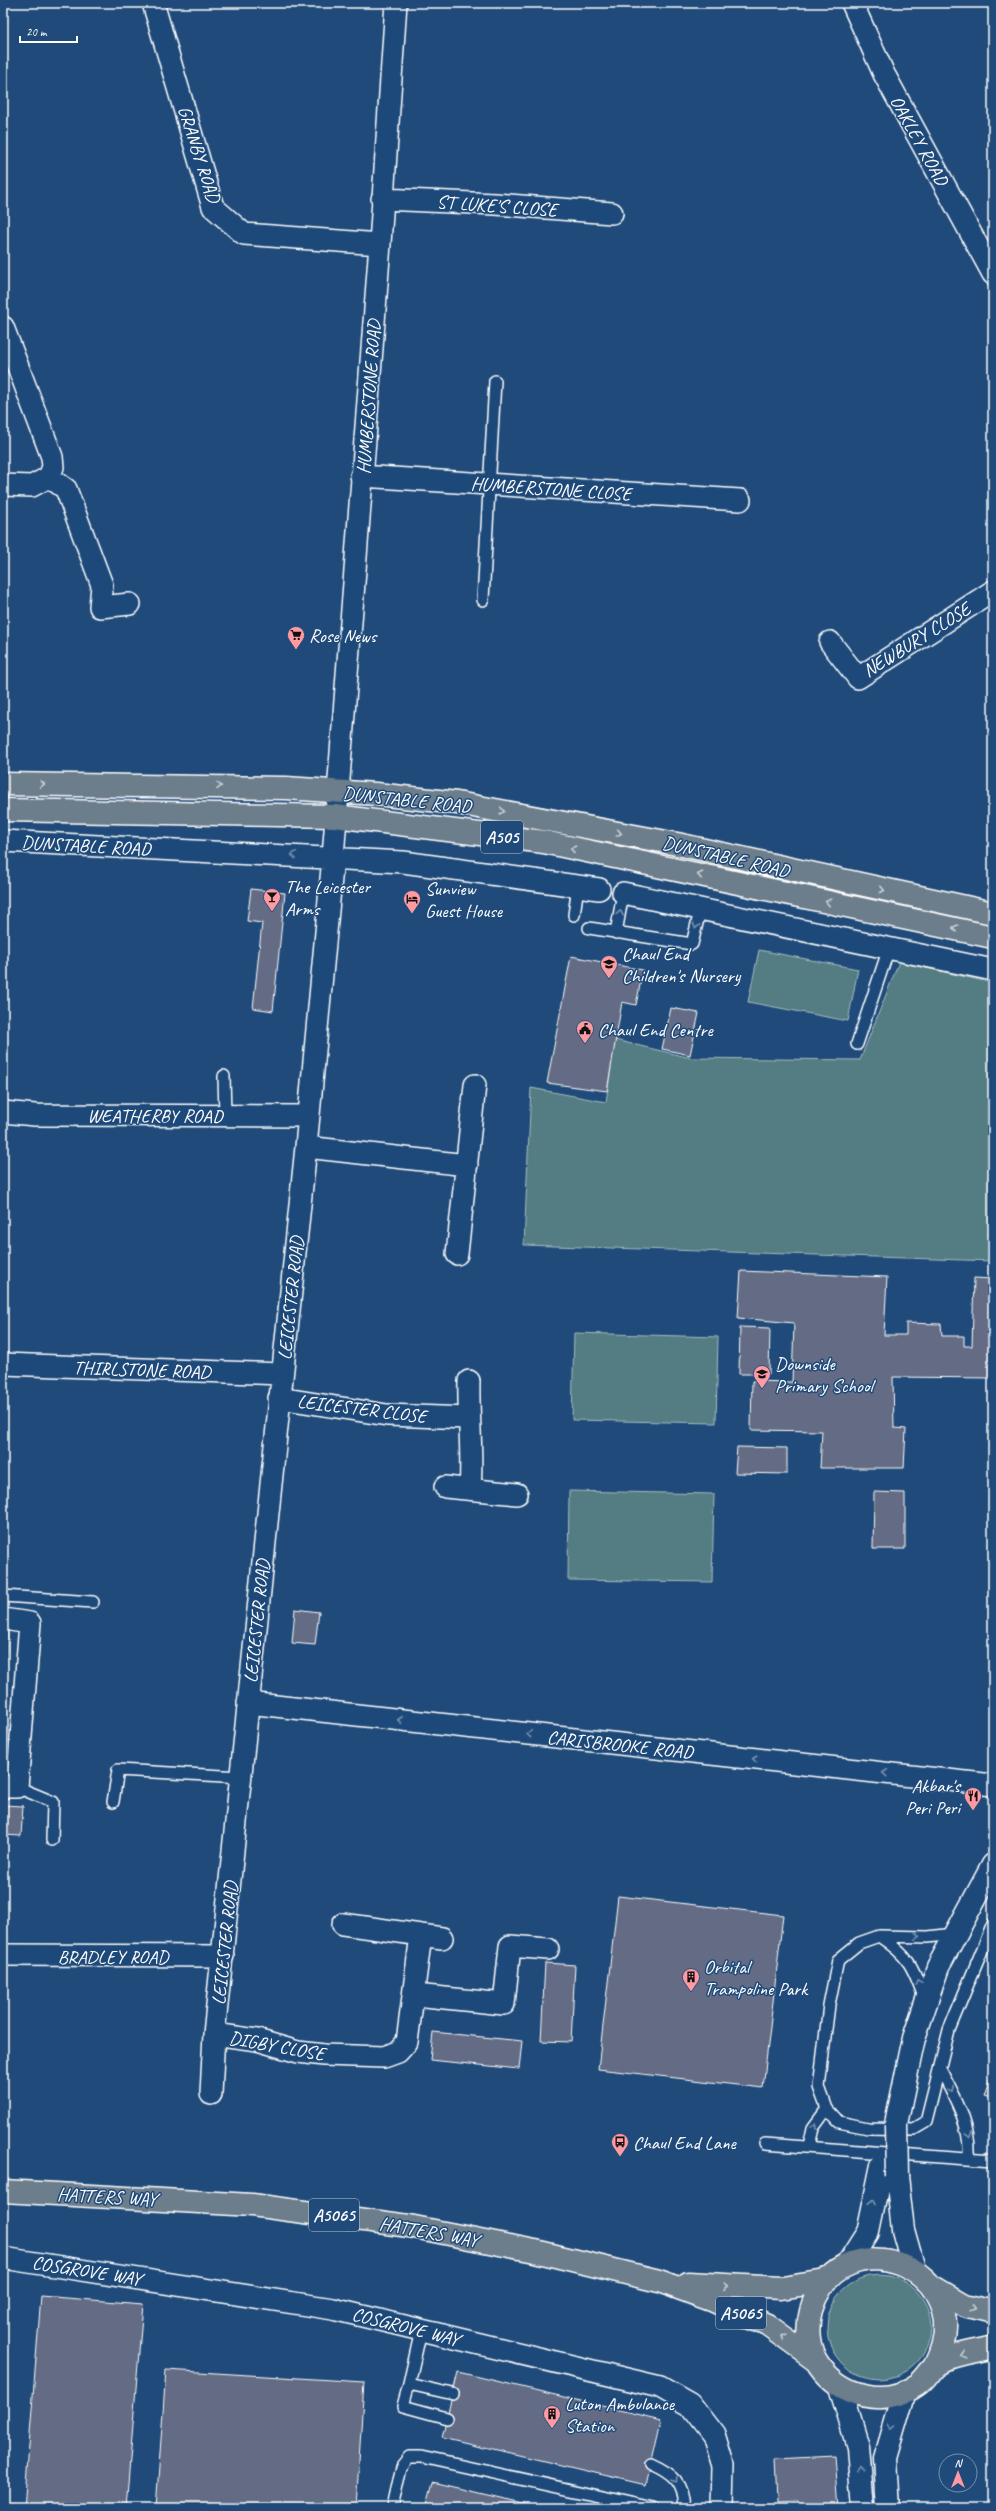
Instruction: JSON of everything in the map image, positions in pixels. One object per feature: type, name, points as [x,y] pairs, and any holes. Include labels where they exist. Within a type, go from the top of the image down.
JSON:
[{"type":"main road","name":"DUNSTABLE ROAD","points":[[3,784],[220,786],[338,792],[457,803],[553,819],[993,913]]},
{"type":"main road","name":"DUNSTABLE ROAD","points":[[3,810],[335,816],[544,842],[993,937]]},
{"type":"main road","name":"HATTERS WAY","points":[[3,2191],[244,2204],[409,2226],[535,2251],[659,2281],[714,2301],[767,2325],[815,2360]]},
{"type":"main road","points":[[881,2259],[898,2262],[914,2269],[931,2285],[940,2299],[945,2316],[946,2333],[943,2350],[936,2365],[927,2376],[905,2391],[889,2396],[872,2397],[856,2394],[840,2387],[826,2375],[815,2360],[808,2340],[808,2319],[814,2298],[826,2281],[847,2265],[864,2260],[881,2259]]},
{"type":"main road","name":"HATTERS WAY","points":[[659,2281],[781,2288],[826,2281]]},
{"type":"main road","points":[[931,2285],[965,2304],[993,2312]]},
{"type":"main road","points":[[936,2365],[951,2358],[993,2347]]},
{"type":"street","name":"GRANBY ROAD","points":[[153,3],[213,207],[244,234],[380,244]]},
{"type":"street","name":"HUMBERSTONE ROAD","points":[[335,816],[380,244],[396,3]]},
{"type":"street","name":"OAKLEY ROAD","points":[[852,3],[884,74],[993,274]]},
{"type":"street","name":"ST LUKE'S CLOSE","points":[[382,199],[495,204],[612,213]]},
{"type":"street","points":[[3,327],[52,457],[52,467],[49,477],[32,486],[3,485]]},
{"type":"street","name":"HUMBERSTONE CLOSE","points":[[362,476],[740,500]]},
{"type":"street","points":[[49,477],[66,489],[102,585],[100,607],[130,604]]},
{"type":"street","name":"NEWBURY CLOSE","points":[[830,642],[858,678],[993,591]]},
{"type":"street","name":"LEICESTER ROAD","points":[[210,2094],[214,2034],[306,1147],[307,1116],[333,857],[335,816]]},
{"type":"street","name":"DUNSTABLE ROAD","points":[[3,841],[333,857],[403,862],[599,889]]},
{"type":"street","points":[[623,893],[701,907],[993,970]]},
{"type":"street","points":[[457,1254],[475,1085]]},
{"type":"street","name":"WEATHERBY ROAD","points":[[3,1112],[34,1114],[307,1116]]},
{"type":"street","points":[[306,1147],[467,1165]]},
{"type":"street","name":"THIRLSTONE ROAD","points":[[3,1364],[282,1374]]},
{"type":"street","points":[[469,1381],[468,1418],[472,1461],[470,1489]]},
{"type":"street","name":"LEICESTER CLOSE","points":[[279,1398],[387,1415],[468,1418]]},
{"type":"street","points":[[445,1487],[517,1494]]},
{"type":"street","points":[[3,1619],[30,1623],[10,1787]]},
{"type":"street","name":"CARISBROOKE ROAD","points":[[248,1703],[993,1785]]},
{"type":"street","points":[[847,2265],[868,2232],[888,2174],[898,2114],[914,2038],[938,1967],[954,1934],[993,1865]]},
{"type":"street","points":[[343,1924],[442,1938]]},
{"type":"street","name":"DIGBY CLOSE","points":[[214,2034],[257,2040],[298,2052],[384,2057],[398,2052],[407,2042],[415,1995],[421,1935]]},
{"type":"street","points":[[415,1995],[504,2004],[510,1946],[548,1949]]},
{"type":"street","name":"BRADLEY ROAD","points":[[3,1955],[223,1956]]},
{"type":"street","points":[[888,2174],[914,2269]]},
{"type":"street","name":"COSGROVE WAY","points":[[3,2258],[333,2309],[660,2387],[690,2404],[714,2436],[723,2466],[722,2508]]},
{"type":"street","points":[[840,2387],[858,2446],[863,2508]]},
{"type":"street","points":[[888,2508],[884,2459],[905,2391]]},
{"type":"lane","points":[[483,600],[491,484],[495,381]]},
{"type":"lane","points":[[574,915],[578,886]]},
{"type":"lane","points":[[616,933],[623,893]]},
{"type":"lane","points":[[589,928],[692,944],[701,907]]},
{"type":"lane","points":[[857,1044],[889,948]]},
{"type":"lane","points":[[224,1076],[225,1115]]},
{"type":"lane","points":[[3,1596],[93,1602]]},
{"type":"lane","points":[[113,1802],[118,1770],[241,1777]]},
{"type":"lane","points":[[10,1787],[53,1802],[52,1840]]},
{"type":"lane","points":[[954,1934],[928,1937],[879,1936],[859,1943],[838,1960],[829,2005],[820,2087],[827,2109],[839,2122],[868,2128],[914,2129],[926,2122],[949,2030],[993,1924]]},
{"type":"lane","points":[[879,1936],[896,1947],[910,1962],[926,2002]]},
{"type":"lane","points":[[940,2069],[963,2112],[970,2141],[970,2158]]},
{"type":"lane","points":[[809,2146],[813,2128],[827,2109]]},
{"type":"lane","points":[[765,2144],[970,2158],[993,2161]]},
{"type":"lane","points":[[421,2330],[403,2406],[447,2418]]},
{"type":"lane","points":[[408,2384],[453,2394]]},
{"type":"lane","points":[[392,2508],[401,2467],[409,2457],[421,2457],[654,2508]]},
{"type":"lane","points":[[651,2464],[670,2473],[678,2484],[684,2508]]},
{"type":"green space","points":[[759,950],[858,969],[848,1021],[748,1002]]},
{"type":"green space","points":[[899,962],[993,983],[993,1261],[524,1245],[531,1088],[606,1102],[615,1040],[691,1058],[860,1060]]},
{"type":"green space","points":[[574,1333],[718,1337],[716,1423],[572,1420]]},
{"type":"green space","points":[[569,1491],[714,1494],[712,1582],[568,1580]]},
{"type":"green space","points":[[3,1633],[8,1633],[3,1726]]},
{"type":"green space","points":[[879,2275],[899,2279],[916,2290],[927,2307],[931,2327],[927,2347],[916,2364],[899,2375],[879,2379],[859,2375],[842,2364],[831,2347],[827,2327],[831,2307],[842,2290],[859,2279]]},
{"type":"building","points":[[251,889],[285,893],[273,1011],[253,1008],[262,923],[247,921]]},
{"type":"building","name":"Chaul End Centre","points":[[571,956],[643,970],[636,1005],[622,1002],[607,1091],[547,1083]]},
{"type":"building","points":[[671,1008],[699,1013],[690,1055],[662,1049]]},
{"type":"building","name":"Downside Primary School","points":[[741,1271],[887,1277],[884,1335],[906,1335],[906,1323],[941,1324],[942,1336],[964,1336],[964,1346],[972,1346],[974,1278],[993,1279],[993,1378],[893,1377],[894,1428],[906,1429],[904,1468],[820,1468],[822,1431],[751,1430],[752,1381],[792,1382],[794,1323],[738,1318]]},
{"type":"building","points":[[740,1327],[770,1328],[769,1374],[739,1374]]},
{"type":"building","points":[[737,1447],[787,1448],[787,1474],[735,1473]]},
{"type":"building","points":[[874,1492],[905,1493],[905,1549],[873,1549]]},
{"type":"building","points":[[295,1609],[319,1612],[315,1645],[292,1643]]},
{"type":"building","points":[[3,1805],[23,1806],[21,1836],[3,1835]]},
{"type":"building","name":"Orbital Trampoline Park","points":[[618,1896],[783,1915],[763,2088],[598,2069]]},
{"type":"building","points":[[545,1963],[575,1965],[571,2042],[541,2041]]},
{"type":"building","points":[[433,2032],[522,2041],[519,2069],[430,2060]]},
{"type":"building","points":[[993,2069],[993,2098],[984,2095]]},
{"type":"building","points":[[41,2296],[143,2304],[126,2508],[24,2508]]},
{"type":"building","points":[[166,2370],[364,2382],[356,2508],[156,2508]]},
{"type":"building","name":"Luton Ambulance Station","points":[[458,2372],[661,2420],[646,2485],[442,2437]]},
{"type":"building","points":[[834,2456],[838,2508],[798,2508],[797,2501],[777,2502],[775,2459]]},
{"type":"building","points":[[433,2482],[544,2508],[426,2508]]},
{"type":"place","name":"Rose News","points":[[296,650]]},
{"type":"place","name":"The Leicester Arms","points":[[272,912]]},
{"type":"place","name":"Sunview Guest House","points":[[412,914]]},
{"type":"place","name":"Chaul End Children's Nursery","points":[[609,979]]},
{"type":"place","name":"Chaul End Centre","points":[[585,1044]]},
{"type":"place","name":"Downside Primary School","points":[[762,1389]]},
{"type":"place","name":"Akbar's Peri Peri","points":[[973,1811]]},
{"type":"place","name":"Orbital Trampoline Park","points":[[691,1992]]},
{"type":"place","name":"Chaul End Lane","points":[[620,2157]]},
{"type":"place","name":"Luton Ambulance Station","points":[[552,2429]]}]
